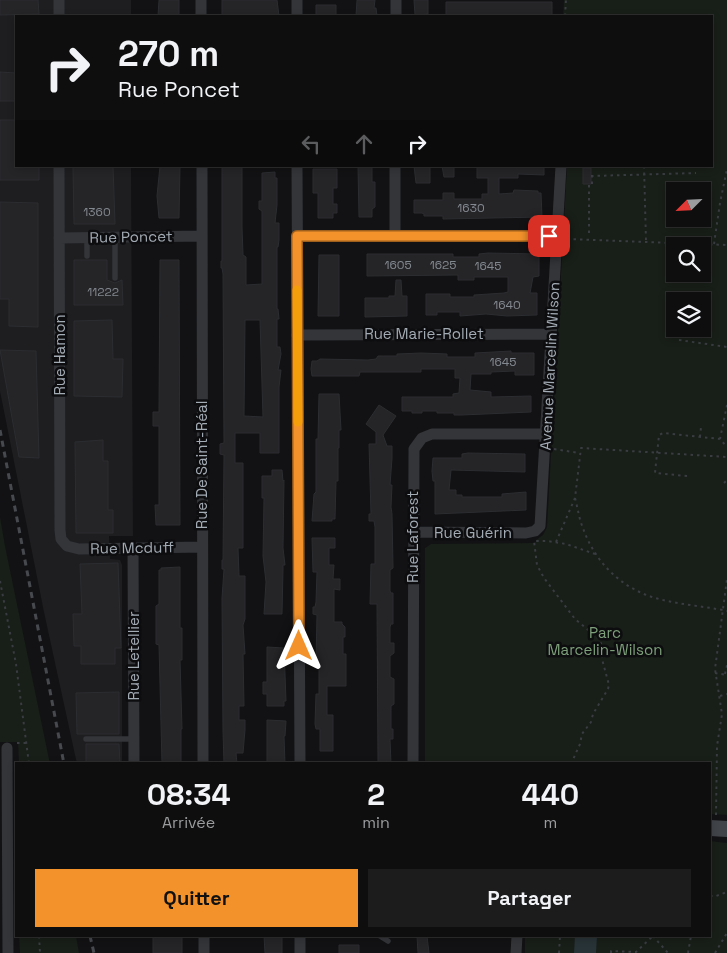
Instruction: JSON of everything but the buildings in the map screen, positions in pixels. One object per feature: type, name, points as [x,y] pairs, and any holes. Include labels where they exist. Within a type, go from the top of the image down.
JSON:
[{"type":"street","points":[[59,0],[59,15]]},
{"type":"street","points":[[201,0],[201,15]]},
{"type":"street","points":[[297,0],[297,15]]},
{"type":"street","points":[[396,0],[396,15]]},
{"type":"street","name":"Rue Hamon","points":[[59,167],[60,530],[64,543]]},
{"type":"street","name":"Rue De Saint-Réal","points":[[202,167],[203,762]]},
{"type":"street","points":[[297,167],[300,762]]},
{"type":"street","points":[[395,167],[395,236]]},
{"type":"street","name":"Avenue Marcelin Wilson","points":[[533,532],[539,528],[542,521],[551,334],[560,238],[561,167]]},
{"type":"street","name":"Rue Poncet","points":[[60,238],[202,236]]},
{"type":"street","points":[[297,236],[560,238]]},
{"type":"street","name":"Rue Marie-Rollet","points":[[297,335],[551,334]]},
{"type":"street","name":"Rue Laforest","points":[[413,762],[413,453],[417,443],[422,438],[436,433],[546,434]]},
{"type":"street","name":"Rue Guérin","points":[[413,532],[533,532]]},
{"type":"street","name":"Rue Mcduff","points":[[64,543],[69,547],[79,549],[202,547]]},
{"type":"street","name":"Rue Letellier","points":[[133,549],[134,762]]},
{"type":"street","points":[[8,953],[4,935],[12,746]]},
{"type":"street","points":[[713,822],[727,829]]},
{"type":"street","points":[[204,937],[204,953]]},
{"type":"street","points":[[300,937],[300,953]]},
{"type":"street","points":[[516,953],[517,937]]},
{"type":"lane","points":[[115,237],[116,278]]},
{"type":"lane","points":[[87,238],[87,256]]},
{"type":"lane","points":[[86,739],[134,739]]},
{"type":"lane","points":[[382,937],[388,941]]},
{"type":"path","points":[[565,15],[566,0]]},
{"type":"path","points":[[644,167],[646,241]]},
{"type":"path","points":[[714,244],[727,169]]},
{"type":"path","points":[[589,233],[589,184],[592,184],[591,176],[696,173]]},
{"type":"path","points":[[560,238],[727,245]]},
{"type":"path","points":[[679,340],[727,347]]},
{"type":"path","points":[[715,350],[716,345]]},
{"type":"path","points":[[720,439],[727,405]]},
{"type":"path","points":[[700,437],[701,427]]},
{"type":"path","points":[[688,476],[655,473],[658,437],[661,433],[720,439],[727,447]]},
{"type":"path","points":[[552,448],[580,453]]},
{"type":"path","points":[[556,542],[575,498],[580,449],[727,457]]},
{"type":"path","points":[[724,483],[727,480]]},
{"type":"path","points":[[575,498],[582,527],[595,554],[614,576],[638,592],[666,601],[727,611]]},
{"type":"path","points":[[572,762],[580,744],[582,734],[606,695],[609,685],[599,639],[575,619],[544,578],[537,565],[534,541],[556,542],[575,546],[595,554]]},
{"type":"path","points":[[713,822],[717,746],[722,714],[715,673],[727,579]]},
{"type":"path","points":[[0,581],[16,664],[29,762]]},
{"type":"path","points":[[715,673],[726,674],[727,665]]},
{"type":"path","points":[[719,696],[727,694]]},
{"type":"path","points":[[12,746],[27,743]]},
{"type":"path","points":[[711,896],[727,892]]},
{"type":"path","points":[[715,953],[727,933]]},
{"type":"path","points":[[39,937],[40,953]]},
{"type":"path","points":[[560,937],[560,953]]},
{"type":"path","points":[[611,953],[611,951],[636,952],[652,937]]},
{"type":"path","points":[[654,937],[668,953]]},
{"type":"path","points":[[688,953],[691,937]]},
{"type":"path","points":[[644,944],[647,947]]},
{"type":"shaded area","points":[[0,0],[131,0],[131,15],[15,15],[15,167],[131,167],[133,536],[109,536],[110,559],[120,560],[122,565],[122,762],[77,762],[44,612],[0,391]]},
{"type":"shaded area","points":[[575,937],[597,937],[596,953],[574,953]]},
{"type":"green space","name":"Parc Marcelin-Wilson","points":[[564,0],[727,0],[727,815],[711,814],[711,762],[425,762],[425,548],[431,544],[532,543],[536,542],[543,535],[547,527],[567,167],[713,167],[713,15],[563,15]]},
{"type":"green space","points":[[0,517],[50,762],[19,762],[18,742],[0,742]]},
{"type":"green space","points":[[711,841],[727,843],[727,953],[525,953],[525,937],[711,937]]},
{"type":"green space","points":[[19,937],[76,937],[79,953],[20,953]]},
{"type":"railway","points":[[0,430],[64,762]]},
{"type":"railway","points":[[90,937],[94,953]]},
{"type":"slow traffic","points":[[297,290],[298,422]]},
{"type":"route","points":[[299,646],[297,236],[549,236]]}]
